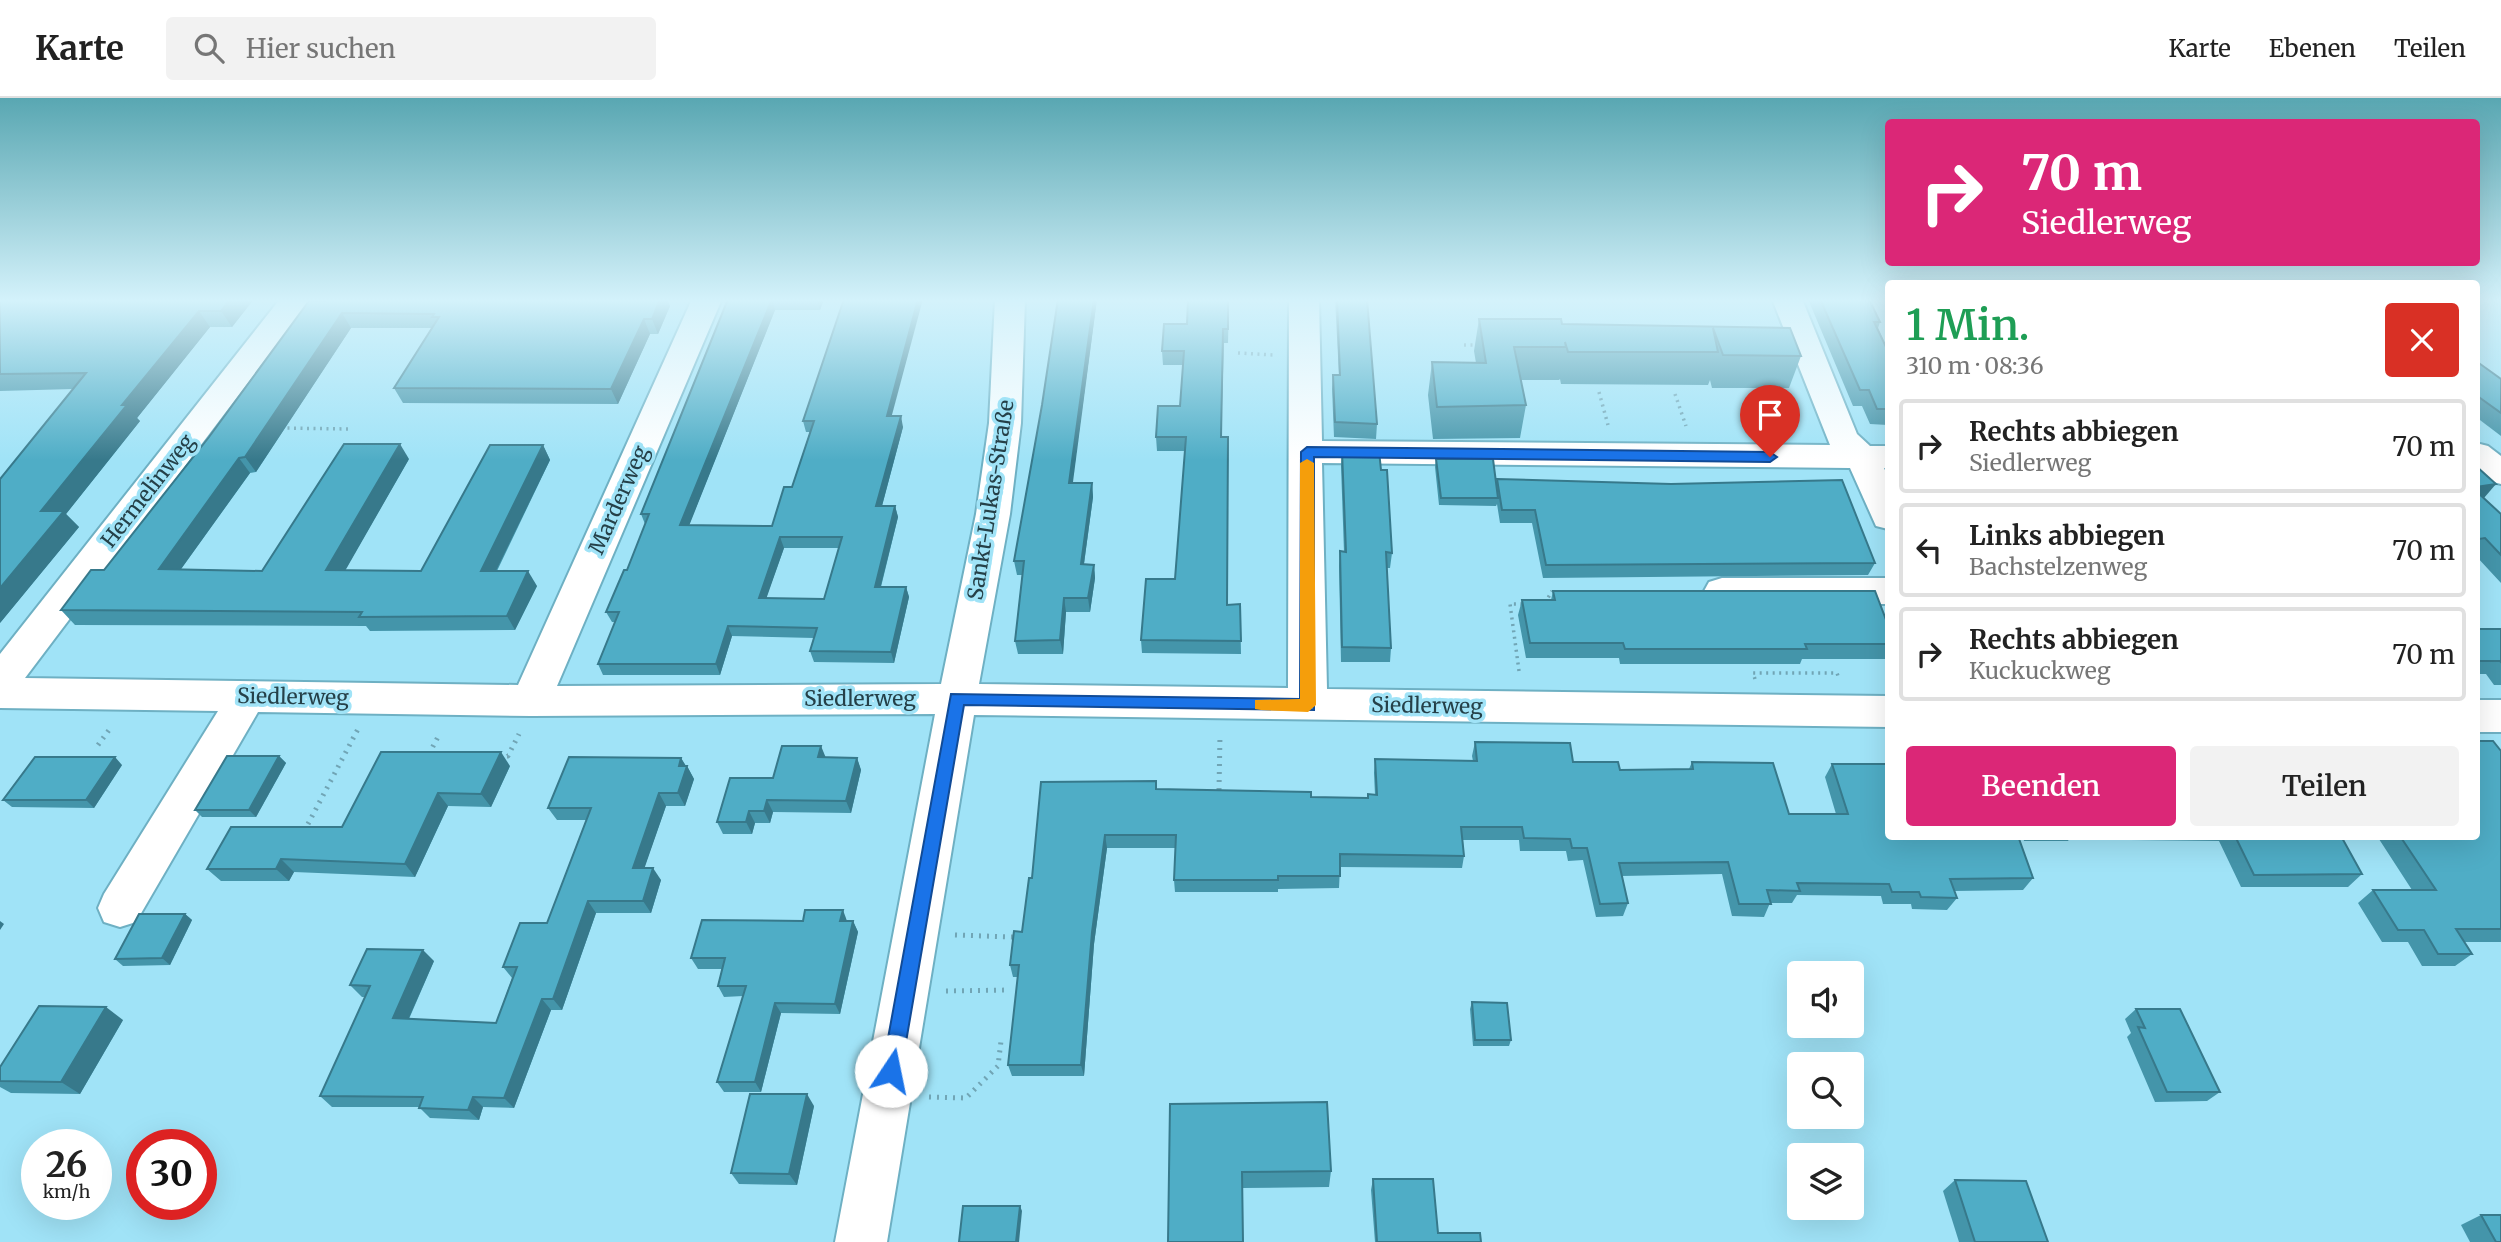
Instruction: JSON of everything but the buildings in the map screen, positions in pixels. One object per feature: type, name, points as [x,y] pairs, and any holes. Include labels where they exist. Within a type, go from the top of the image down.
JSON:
[{"type":"street","name":"Hermelinweg","points":[[0,682],[255,352]]},
{"type":"street","name":"Marderweg","points":[[533,701],[683,352]]},
{"type":"street","name":"Sankt-Lukas-Straße","points":[[861,1242],[957,699],[993,514],[1004,442],[1008,352]]},
{"type":"street","points":[[1305,352],[1308,705]]},
{"type":"street","points":[[1808,352],[1843,439],[1876,457]]},
{"type":"street","points":[[1307,452],[1876,457]]},
{"type":"street","points":[[1876,457],[1885,502]]},
{"type":"street","points":[[2480,457],[2501,473]]},
{"type":"street","points":[[1686,591],[1885,591]]},
{"type":"street","name":"Siedlerweg","points":[[0,693],[533,701],[957,699],[1885,712]]},
{"type":"street","points":[[120,908],[247,697]]},
{"type":"street","points":[[2480,716],[2501,716]]},
{"type":"path","points":[[267,428],[351,429]]},
{"type":"path","points":[[1519,671],[1510,604],[1545,603],[1552,592]]},
{"type":"path","points":[[308,824],[374,698]]},
{"type":"path","points":[[494,756],[508,756],[533,701]]},
{"type":"path","points":[[1219,790],[1221,703]]},
{"type":"path","points":[[917,933],[1013,937]]},
{"type":"path","points":[[906,991],[1010,990]]},
{"type":"path","points":[[886,1097],[966,1098],[998,1066],[1001,1041]]},
{"type":"slow traffic","points":[[1261,704],[1308,705],[1307,463]]},
{"type":"route","points":[[891,1071],[934,843],[957,699],[1308,705],[1307,452],[1770,457]]}]
